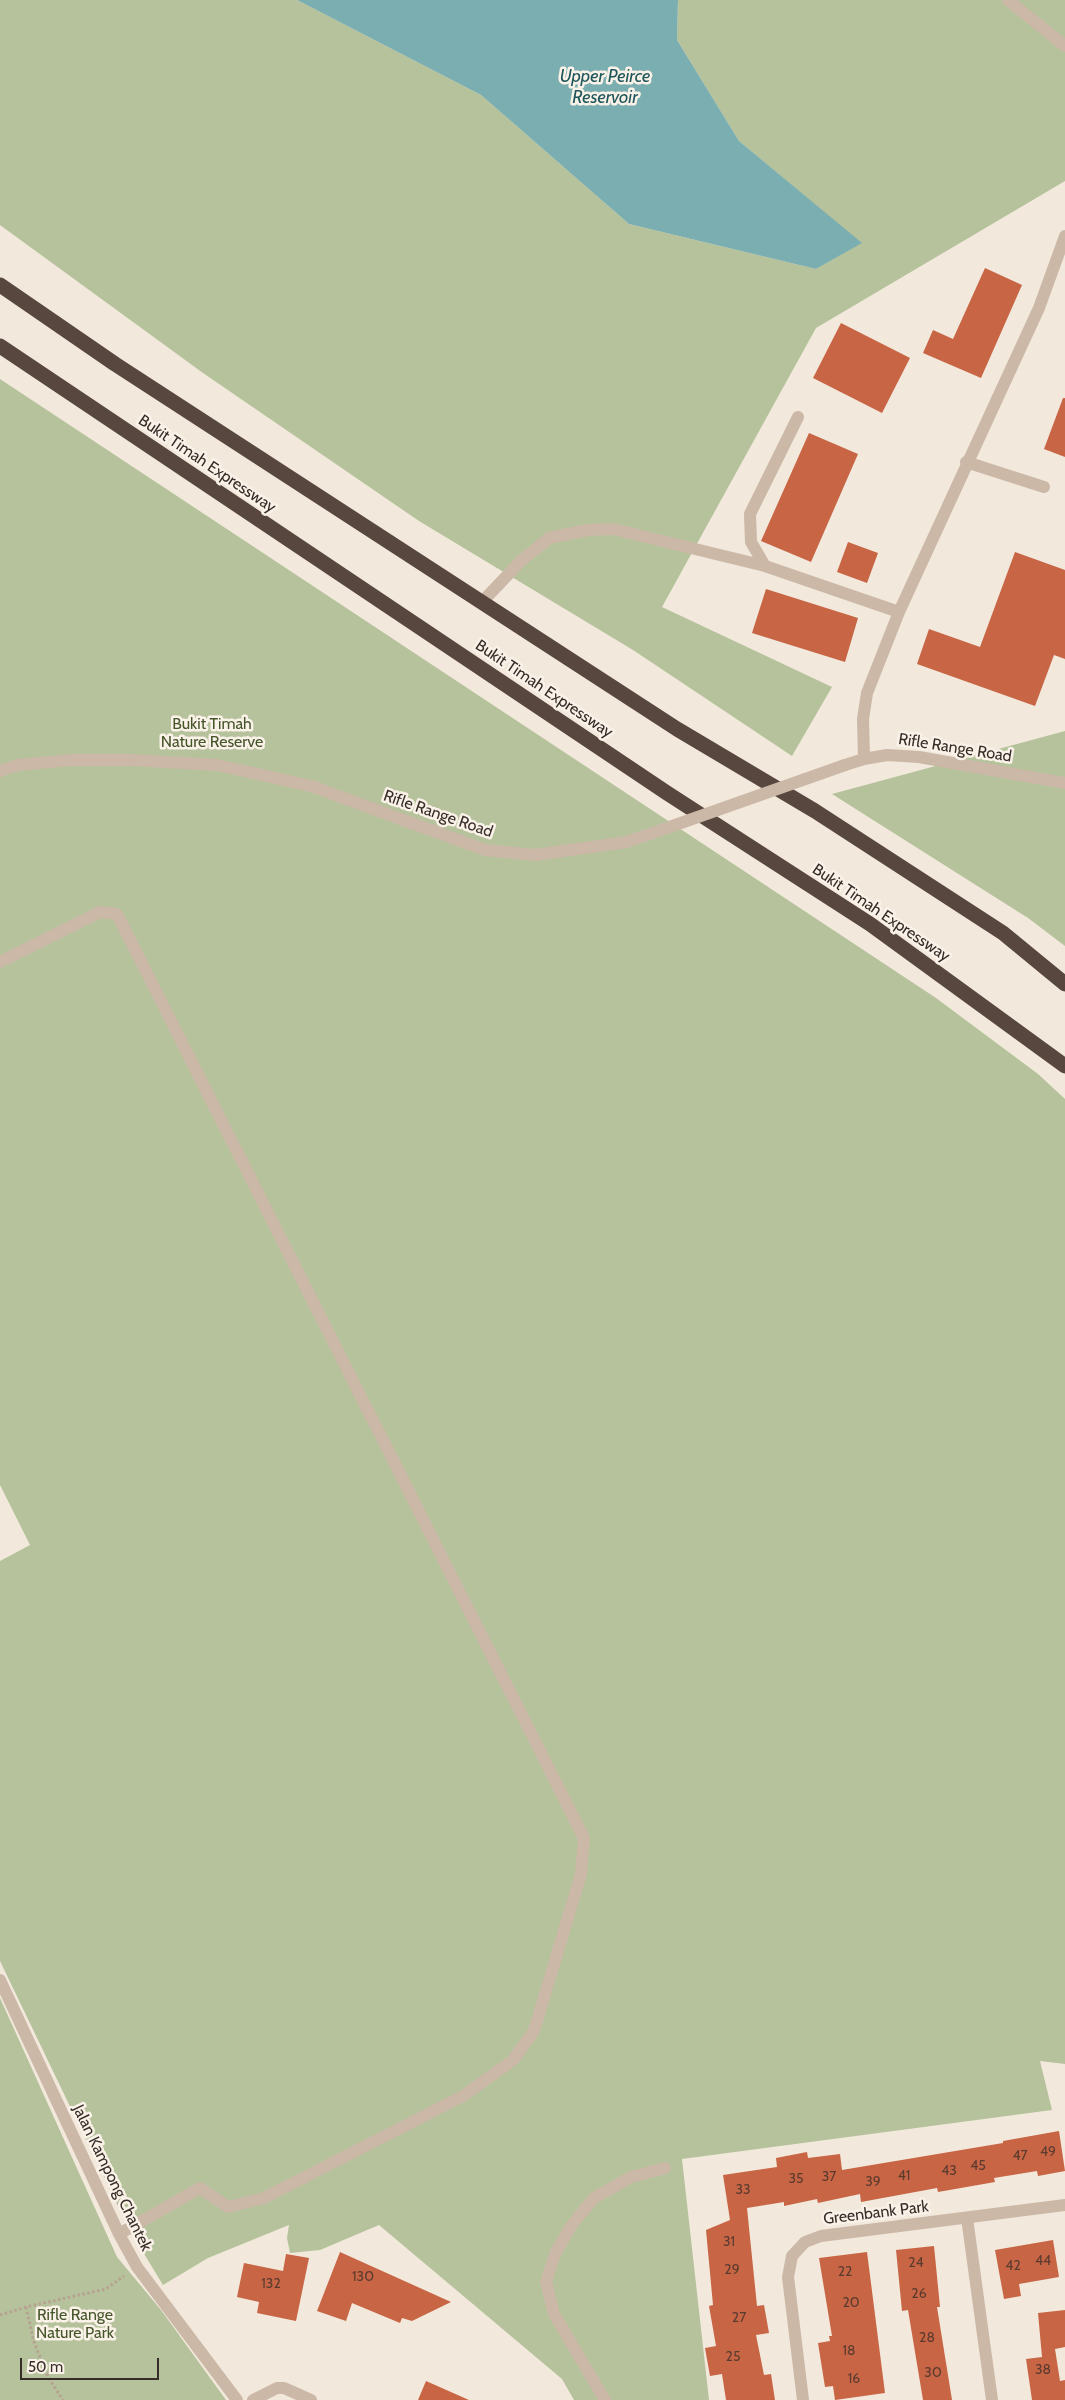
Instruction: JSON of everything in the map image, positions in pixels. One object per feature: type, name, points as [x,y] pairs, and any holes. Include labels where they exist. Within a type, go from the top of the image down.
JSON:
[{"type":"highway","name":"Bukit Timah Expressway","points":[[0,285],[115,364],[677,729],[815,812],[1003,933],[1065,984]]},
{"type":"highway","name":"Bukit Timah Expressway","points":[[0,346],[659,788],[870,924],[1065,1066]]},
{"type":"street","points":[[1008,0],[1065,46]]},
{"type":"street","points":[[864,758],[863,719],[867,693],[899,612],[966,462],[1039,308],[1065,236]]},
{"type":"street","points":[[765,566],[751,542],[750,514],[798,417]]},
{"type":"street","points":[[966,462],[1044,487]]},
{"type":"street","points":[[482,602],[520,562],[549,538],[588,530],[613,529],[765,566],[899,612]]},
{"type":"street","name":"Rifle Range Road","points":[[0,771],[18,765],[72,760],[132,760],[217,765],[311,786],[485,850],[535,855],[627,842],[864,758],[887,755],[919,757],[1065,782]]},
{"type":"street","points":[[0,962],[100,912],[117,914],[584,1838],[580,1874],[534,2031],[513,2060],[463,2096],[264,2198],[228,2207],[200,2188],[119,2234]]},
{"type":"street","name":"Jalan Kampong Chantek","points":[[0,1980],[119,2234],[137,2267],[237,2400]]},
{"type":"street","points":[[605,2400],[554,2314],[546,2282],[555,2254],[571,2226],[594,2198],[631,2177],[665,2168]]},
{"type":"street","name":"Greenbank Park","points":[[803,2400],[788,2277],[789,2265],[798,2248],[821,2236],[1065,2205]]},
{"type":"street","points":[[967,2218],[992,2400]]},
{"type":"street","points":[[253,2400],[277,2388],[284,2388],[311,2400]]},
{"type":"path","points":[[0,2315],[26,2307],[106,2289],[137,2267]]},
{"type":"path","points":[[26,2307],[34,2342],[48,2377],[63,2400]]},
{"type":"green space","points":[[0,0],[297,0],[481,95],[629,224],[816,269],[861,243],[739,141],[677,40],[678,0],[1065,0],[1065,181],[816,328],[662,607],[832,687],[792,756],[633,650],[419,521],[203,373],[0,225]]},
{"type":"green space","name":"Bukit Timah Nature Reserve","points":[[0,379],[936,998],[1038,1074],[1065,1099],[1065,2064],[1040,2061],[1052,2110],[682,2159],[709,2400],[574,2400],[562,2379],[379,2225],[320,2250],[290,2253],[287,2238],[289,2225],[208,2258],[163,2285],[129,2229],[0,1961],[0,1561],[30,1545],[0,1485]]},
{"type":"green space","points":[[1065,731],[1065,946],[1028,918],[832,794]]},
{"type":"green space","name":"Rifle Range Nature Park","points":[[0,1998],[117,2257],[161,2310],[226,2400],[0,2400]]},
{"type":"water","name":"Upper Peirce Reservoir","points":[[297,0],[678,0],[677,40],[739,141],[862,243],[816,269],[629,224],[481,95]]},
{"type":"building","points":[[985,268],[1022,285],[981,378],[923,353],[933,330],[953,339]]},
{"type":"building","points":[[841,323],[910,358],[882,413],[813,378]]},
{"type":"building","points":[[1063,398],[1065,398],[1065,457],[1044,449]]},
{"type":"building","points":[[809,433],[858,454],[811,562],[761,541]]},
{"type":"building","points":[[848,542],[878,553],[867,583],[837,572]]},
{"type":"building","points":[[1015,552],[1065,570],[1065,659],[1054,655],[1035,706],[917,664],[929,629],[980,647]]},
{"type":"building","points":[[766,589],[858,618],[845,662],[752,633]]},
{"type":"building","points":[[1059,2131],[1065,2171],[1038,2176],[1037,2171],[994,2178],[995,2182],[938,2192],[937,2188],[861,2202],[860,2194],[818,2203],[817,2199],[784,2206],[784,2202],[747,2208],[757,2306],[764,2305],[769,2333],[756,2335],[764,2375],[771,2374],[775,2400],[726,2400],[722,2374],[710,2376],[705,2348],[716,2346],[709,2306],[713,2305],[706,2230],[730,2220],[723,2175],[777,2167],[776,2158],[807,2152],[808,2158],[840,2154],[842,2170],[1003,2143],[1003,2141]]},
{"type":"building","points":[[1053,2240],[1059,2277],[1019,2284],[1021,2296],[1004,2299],[995,2250]]},
{"type":"building","points":[[934,2246],[940,2307],[937,2307],[952,2400],[923,2400],[908,2310],[902,2311],[896,2250]]},
{"type":"building","points":[[340,2252],[451,2302],[412,2321],[402,2318],[400,2323],[352,2303],[346,2321],[317,2311]]},
{"type":"building","points":[[867,2252],[885,2393],[835,2400],[833,2386],[825,2387],[818,2343],[830,2341],[829,2336],[832,2336],[819,2258]]},
{"type":"building","points":[[286,2254],[309,2258],[296,2321],[257,2313],[259,2302],[237,2297],[244,2263],[283,2271]]},
{"type":"building","points":[[1065,2310],[1065,2347],[1055,2349],[1060,2381],[1065,2380],[1065,2400],[1032,2400],[1026,2359],[1042,2357],[1038,2313]]},
{"type":"building","points":[[426,2381],[469,2400],[418,2400]]}]
